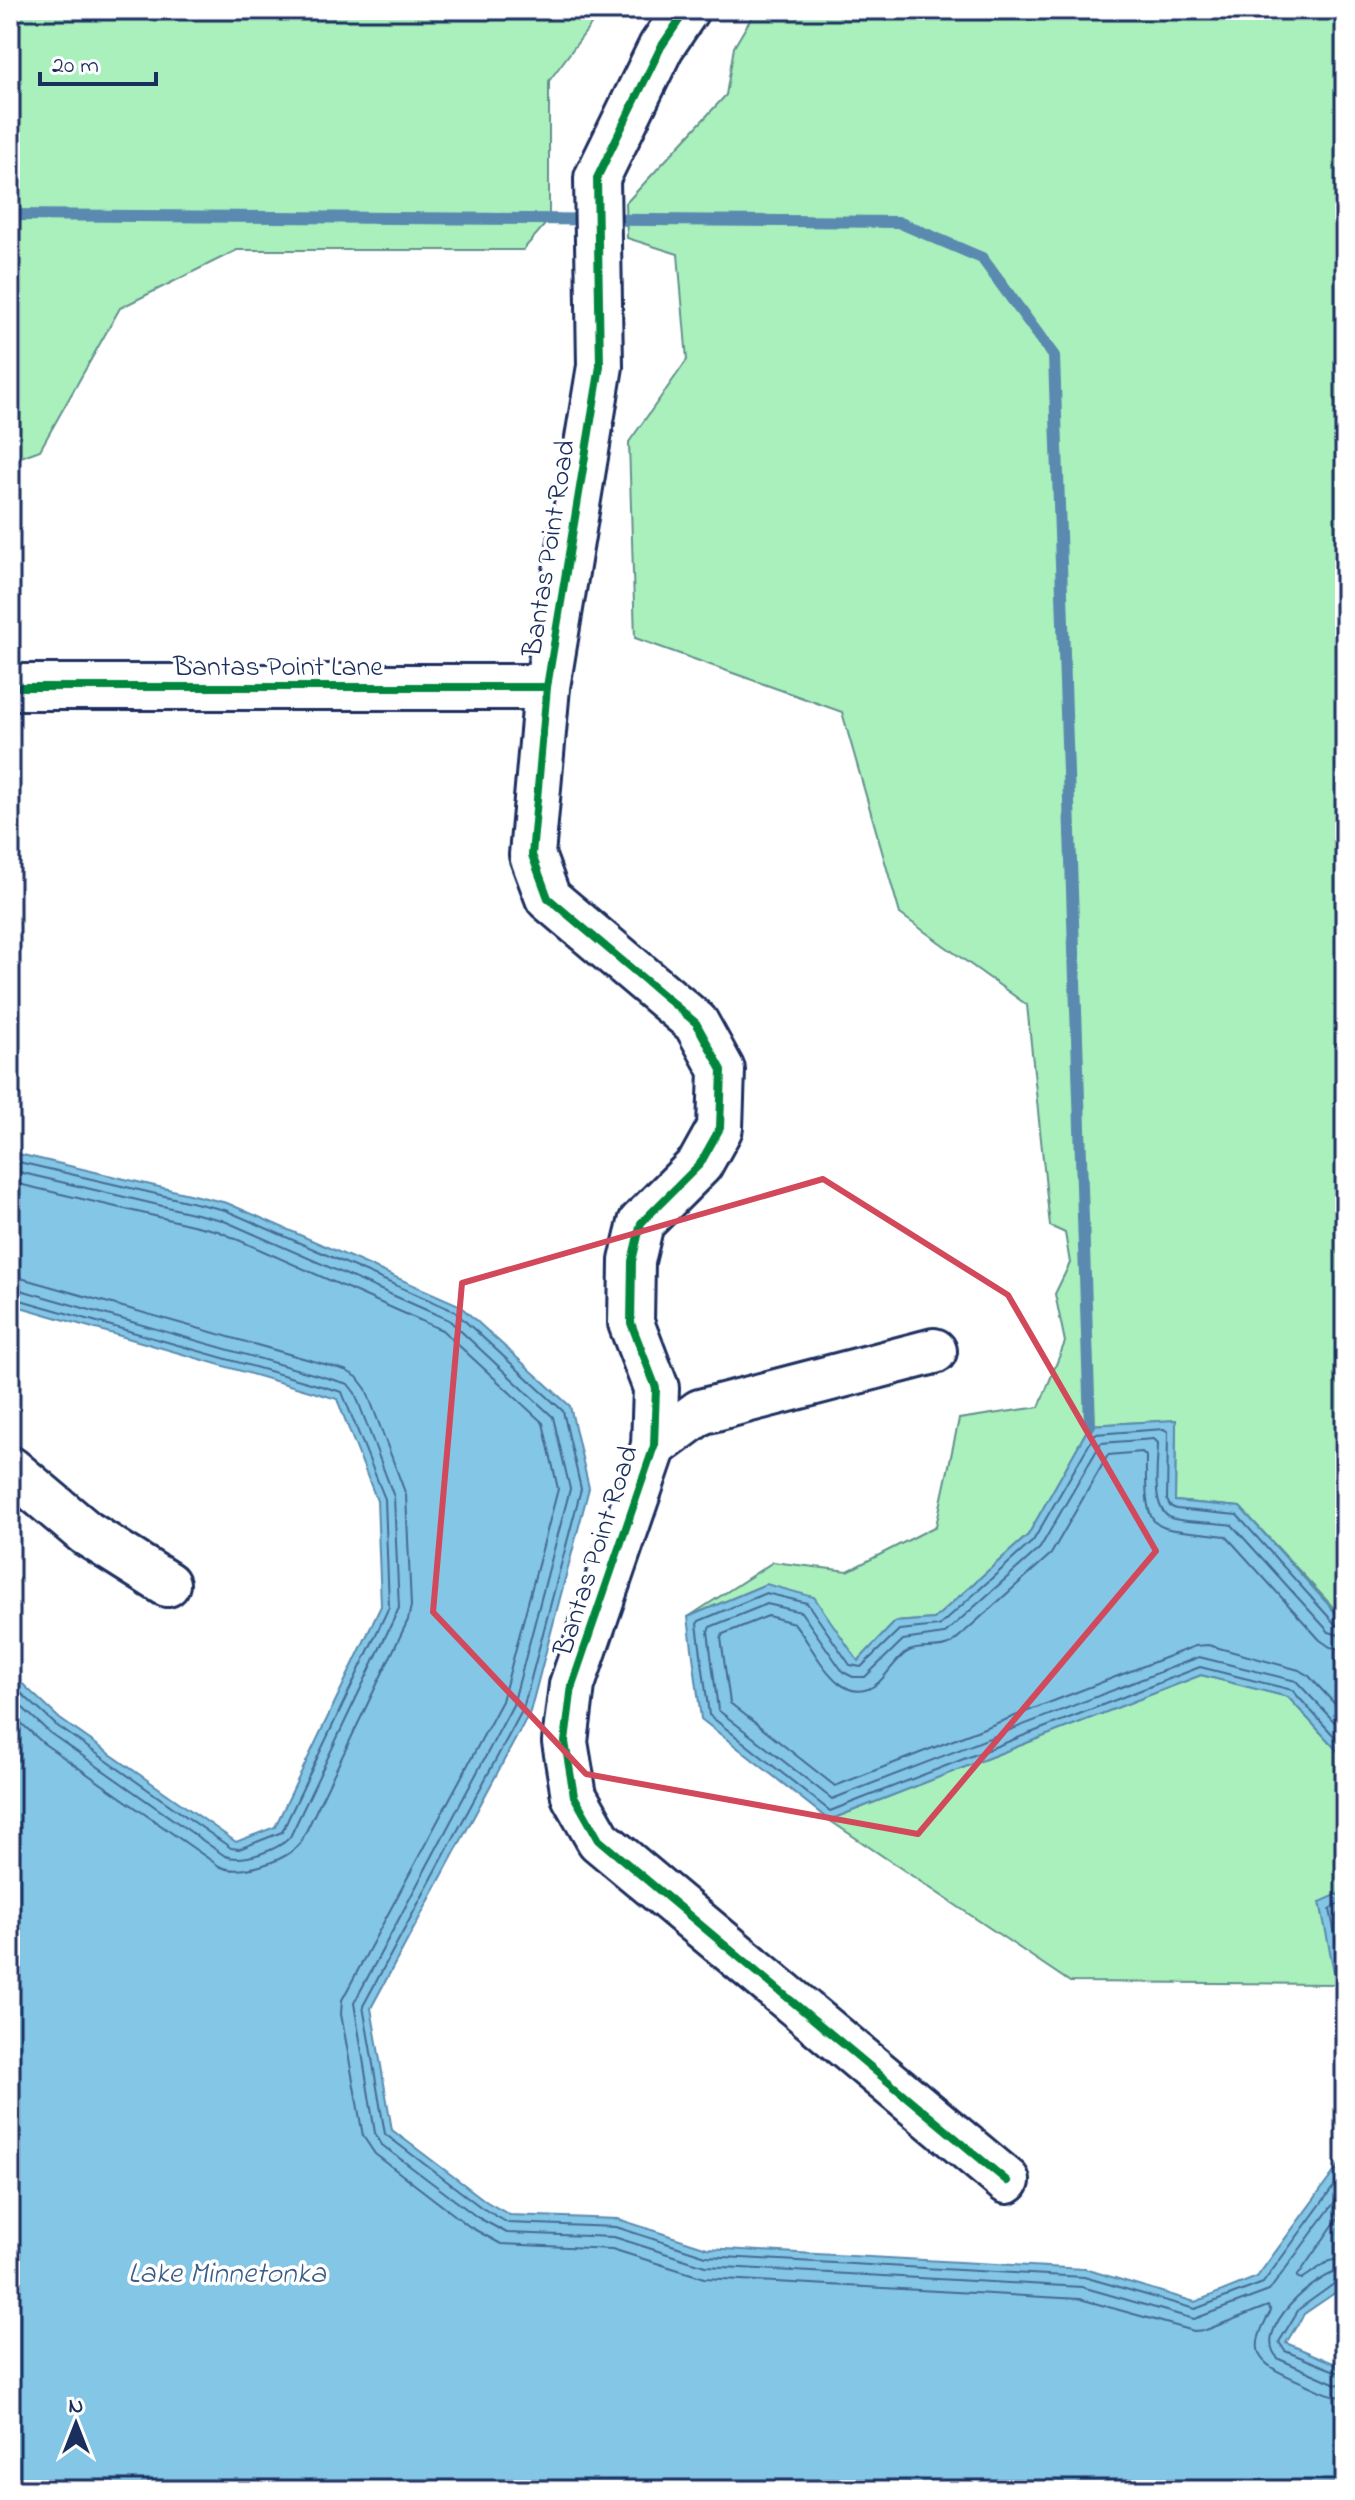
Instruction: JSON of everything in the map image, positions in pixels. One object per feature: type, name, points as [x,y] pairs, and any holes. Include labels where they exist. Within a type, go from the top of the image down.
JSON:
[{"type":"street","name":"Bantas Point Road","points":[[686,10],[661,47],[597,178],[600,366],[547,687],[532,855],[548,898],[696,1023],[722,1070],[720,1128],[700,1164],[641,1223],[632,1261],[631,1323],[656,1388],[654,1446],[572,1685],[565,1742],[574,1796],[599,1840],[1007,2181]]},
{"type":"street","name":"Bantas Point Lane","points":[[10,687],[547,687]]},
{"type":"street","points":[[654,1446],[700,1412],[934,1351]]},
{"type":"street","points":[[10,1469],[86,1533],[167,1584]]},
{"type":"highlighted area","points":[[823,1179],[1008,1295],[1156,1551],[918,1834],[586,1774],[433,1612],[462,1283]]},
{"type":"green space","points":[[10,10],[602,10],[549,81],[549,220],[523,250],[237,250],[120,308],[40,450],[10,461]]},
{"type":"green space","points":[[756,10],[1345,10],[1345,1620],[1240,1507],[1175,1501],[1176,1420],[1090,1425],[1028,1535],[934,1619],[895,1622],[858,1661],[766,1584],[688,1617],[773,1562],[848,1571],[936,1526],[959,1419],[1039,1407],[1065,1342],[1055,1294],[1070,1263],[1065,1233],[1050,1226],[1027,1005],[900,914],[842,712],[635,638],[629,442],[687,360],[678,254],[627,238],[626,203],[726,95],[734,47]]},
{"type":"green space","points":[[1201,1675],[1288,1697],[1345,1759],[1345,1891],[1321,1903],[1337,1984],[1070,1982],[829,1820]]},
{"type":"water","name":"Lake Minnetonka","points":[[10,1152],[227,1203],[459,1305],[570,1406],[589,1488],[530,1712],[371,2008],[392,2130],[487,2202],[510,2215],[618,2219],[707,2248],[1085,2269],[1195,2302],[1257,2277],[1345,2157],[1345,2286],[1304,2314],[1286,2343],[1345,2368],[1345,2490],[10,2490],[10,1672],[60,1719],[236,1842],[275,1827],[381,1606],[377,1501],[337,1399],[10,1304]]},
{"type":"water","points":[[1176,1420],[1175,1501],[1240,1507],[1345,1623],[1345,1759],[1288,1697],[1201,1675],[829,1820],[701,1719],[688,1617],[766,1584],[814,1597],[858,1661],[895,1622],[934,1619],[1028,1535],[1090,1425]]},
{"type":"water","points":[[1345,1891],[1345,2026],[1320,1902]]},
{"type":"waterway","points":[[10,215],[898,222],[982,258],[1054,356],[1090,1425]]},
{"type":"cycle path","points":[[686,10],[661,47],[597,178],[600,366],[547,687],[532,855],[548,898],[696,1023],[722,1070],[720,1128],[700,1164],[641,1223],[632,1261],[631,1323],[656,1388],[654,1446],[572,1685],[565,1742],[574,1796],[599,1840],[1007,2181]]},
{"type":"cycle path","points":[[10,687],[547,687]]}]
